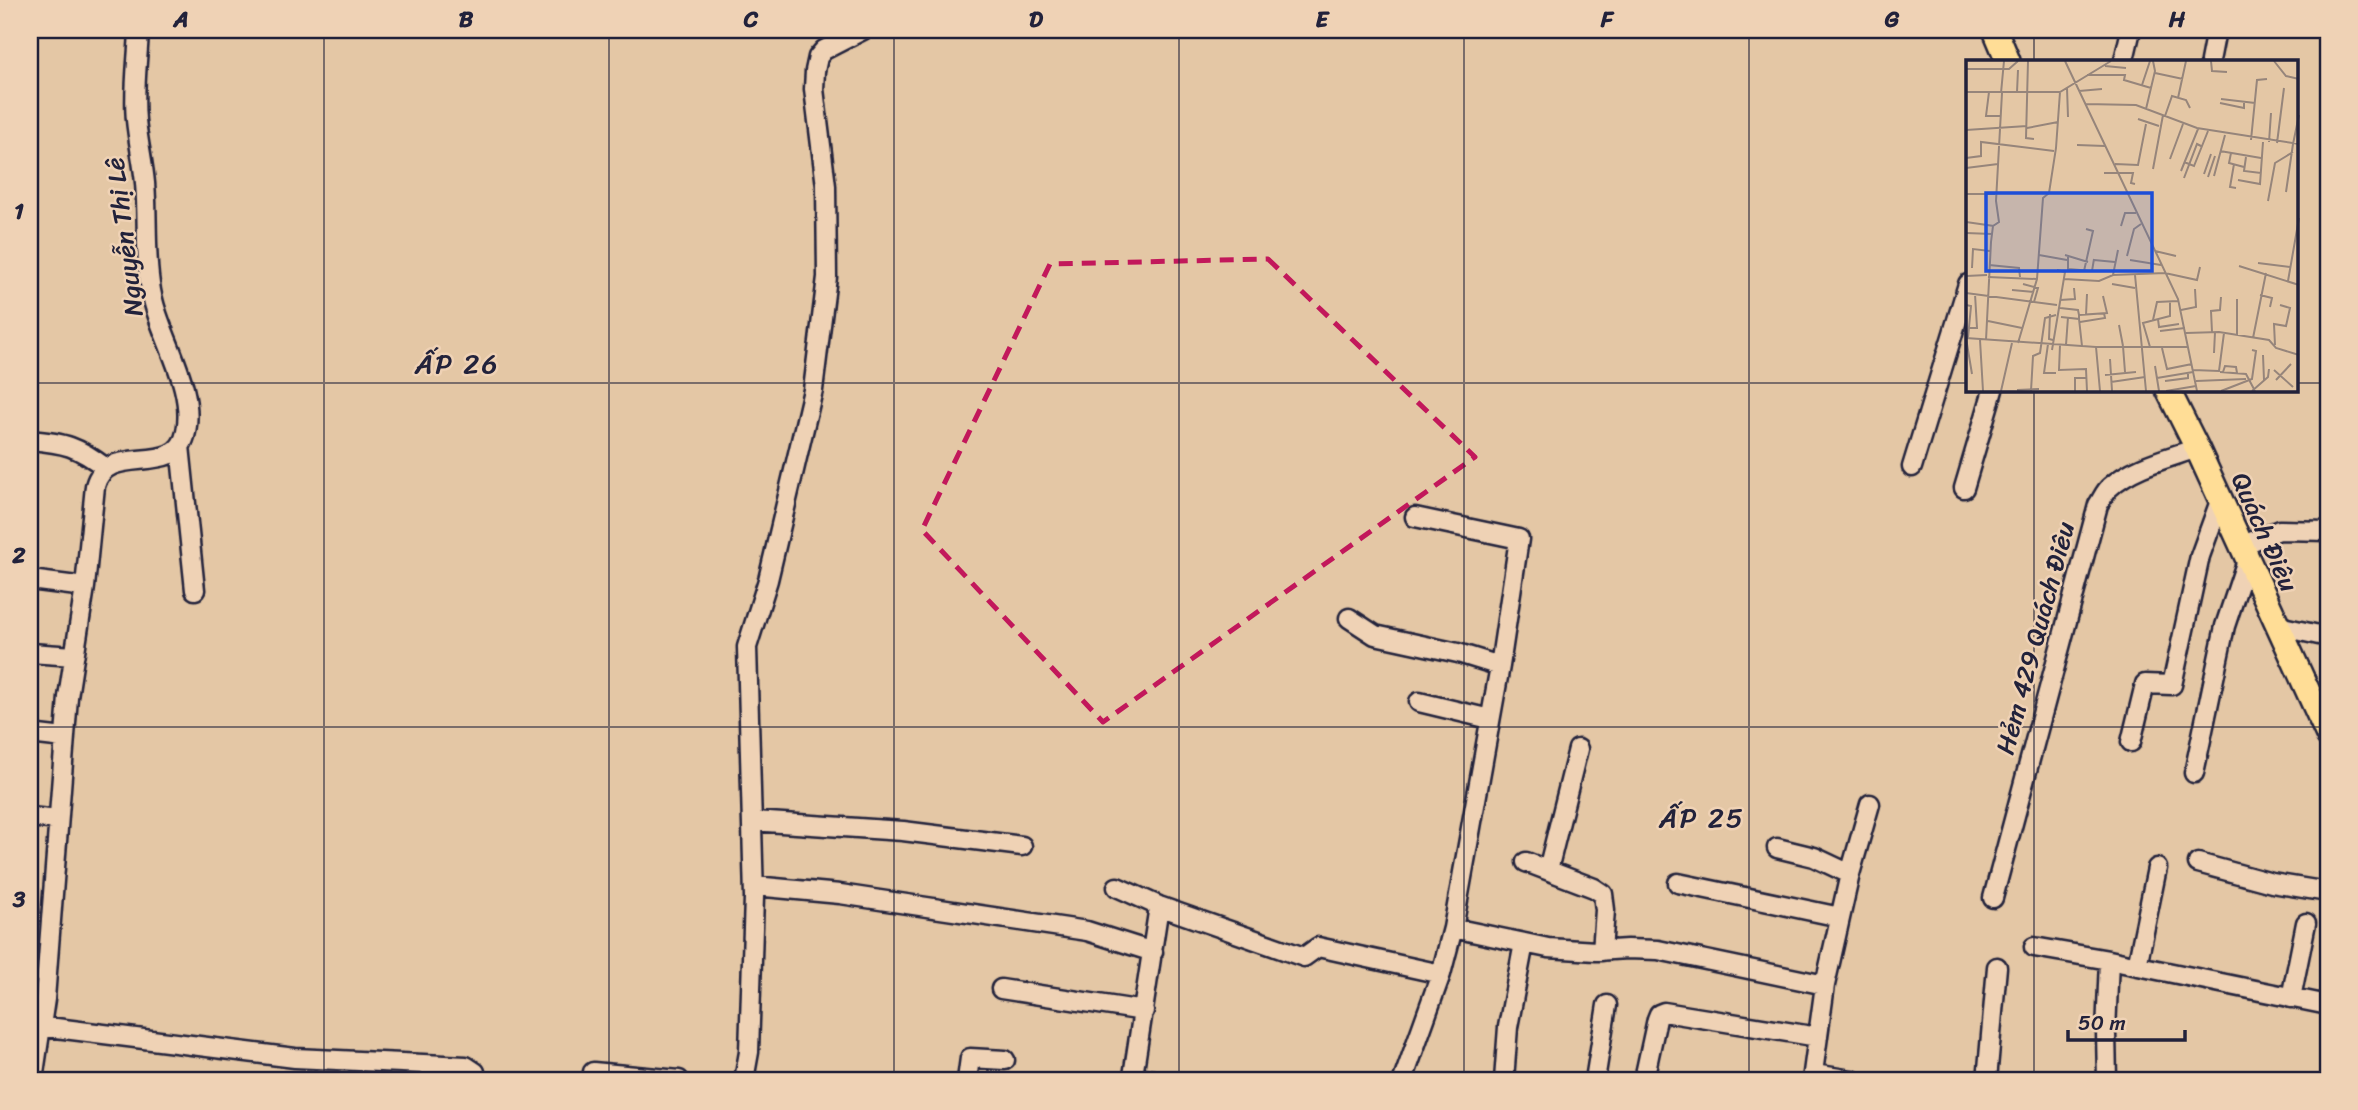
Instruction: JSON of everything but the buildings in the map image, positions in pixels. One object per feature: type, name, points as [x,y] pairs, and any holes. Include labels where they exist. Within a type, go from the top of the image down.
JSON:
[{"type":"main road","points":[[1995,30],[2008,60]]},
{"type":"main road","name":"Quách Điêu","points":[[2169,392],[2328,735]]},
{"type":"street","name":"Nguyễn Thị Lê","points":[[139,30],[136,118],[145,182],[150,285],[161,329],[186,395],[189,417],[186,436],[180,446]]},
{"type":"street","points":[[744,1080],[750,1052],[754,886],[747,646],[768,580],[813,390],[827,276],[826,186],[814,89],[815,71],[818,57],[824,50],[863,30]]},
{"type":"street","points":[[2124,60],[2131,30]]},
{"type":"street","points":[[2210,60],[2216,30]]},
{"type":"street","points":[[1912,467],[1966,291]]},
{"type":"street","points":[[1964,488],[1992,392]]},
{"type":"street","points":[[30,440],[64,443],[92,457],[106,468]]},
{"type":"street","points":[[33,1080],[40,1026],[37,998],[58,820],[64,738],[85,587],[95,486],[98,476],[114,463],[159,457],[180,446]]},
{"type":"street","points":[[180,446],[195,590]]},
{"type":"street","name":"Hẻm 429 Quách Điêu","points":[[1993,898],[2098,505],[2108,488],[2120,479],[2144,467],[2197,449]]},
{"type":"street","points":[[2131,742],[2144,684],[2172,685],[2200,556],[2220,501]]},
{"type":"street","points":[[1403,1080],[1441,974],[1453,928],[1500,666],[1519,539],[1415,517]]},
{"type":"street","points":[[2194,773],[2225,626],[2244,553],[2279,530],[2328,531]]},
{"type":"street","points":[[30,580],[85,587]]},
{"type":"street","points":[[1349,618],[1375,635],[1458,653],[1500,666]]},
{"type":"street","points":[[2278,626],[2328,637]]},
{"type":"street","points":[[30,653],[74,656]]},
{"type":"street","points":[[1419,702],[1490,719]]},
{"type":"street","points":[[30,734],[64,738]]},
{"type":"street","points":[[1548,870],[1578,749]]},
{"type":"street","points":[[1852,1080],[1813,1077],[1825,985],[1850,874],[1870,804]]},
{"type":"street","points":[[30,817],[58,820]]},
{"type":"street","points":[[752,821],[903,831],[1023,846]]},
{"type":"street","points":[[1777,848],[1814,857],[1850,874]]},
{"type":"street","points":[[1526,862],[1603,894],[1605,911],[1602,951]]},
{"type":"street","points":[[2198,863],[2272,883],[2328,892]]},
{"type":"street","points":[[2137,967],[2157,868]]},
{"type":"street","points":[[1678,883],[1840,917]]},
{"type":"street","points":[[754,886],[840,894],[1087,931],[1153,952]]},
{"type":"street","points":[[1116,887],[1159,906],[1304,957],[1318,947],[1441,974]]},
{"type":"street","points":[[1152,1080],[1133,1076],[1159,906]]},
{"type":"street","points":[[2291,998],[2306,923]]},
{"type":"street","points":[[1453,928],[1548,948],[1658,950],[1825,985]]},
{"type":"street","points":[[1504,1080],[1508,1027],[1524,943]]},
{"type":"street","points":[[2034,947],[2328,1005]]},
{"type":"street","points":[[2107,1080],[2109,960]]},
{"type":"street","points":[[1987,1080],[1997,967]]},
{"type":"street","points":[[1001,989],[1144,1011]]},
{"type":"street","points":[[1595,1080],[1607,1005]]},
{"type":"street","points":[[1644,1079],[1657,1019],[1659,1014],[1664,1012],[1818,1037]]},
{"type":"street","points":[[40,1026],[295,1058],[466,1066],[475,1072],[476,1080]]},
{"type":"street","points":[[967,1080],[970,1058],[1006,1060]]},
{"type":"street","points":[[593,1072],[679,1080]]},
{"type":"highlighted area","points":[[1268,259],[1475,457],[1103,722],[922,530],[1050,264]]},
{"type":"district","name":"ẤP 26","points":[[457,363]]},
{"type":"district","name":"ẤP 25","points":[[1702,817]]}]
